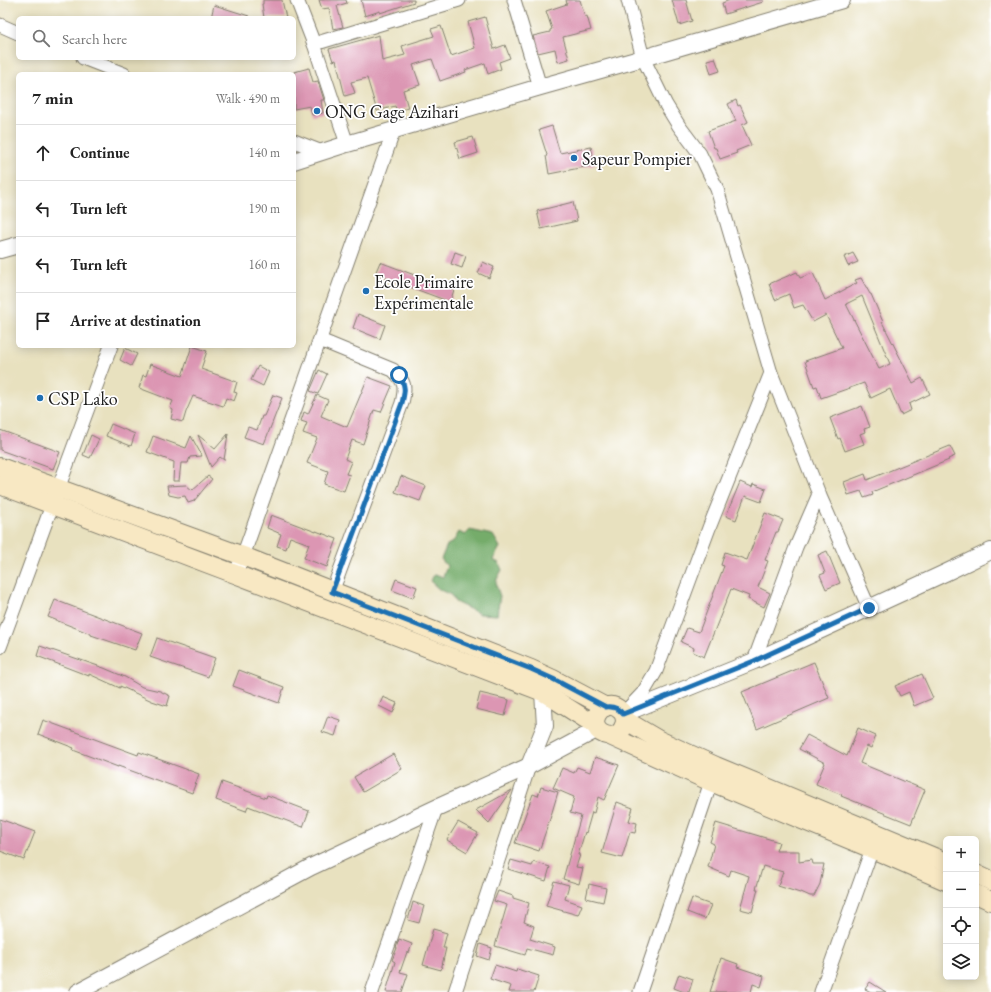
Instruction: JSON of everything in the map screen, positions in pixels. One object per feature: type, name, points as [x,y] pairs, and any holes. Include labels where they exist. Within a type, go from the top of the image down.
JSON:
[{"type":"main road","points":[[0,467],[55,497],[235,574],[543,692],[601,730],[711,782],[872,848],[943,880]]},
{"type":"main road","points":[[0,485],[55,497],[243,556],[531,669],[606,707]]},
{"type":"main road","points":[[624,717],[624,726],[616,735],[601,730],[595,720],[601,709],[611,706],[616,707],[620,710],[624,717],[659,740],[716,766],[943,861]]},
{"type":"main road","points":[[979,875],[991,881]]},
{"type":"main road","points":[[979,895],[991,901]]},
{"type":"street","points":[[297,0],[314,44],[346,144]]},
{"type":"street","points":[[314,44],[459,0]]},
{"type":"street","points":[[514,0],[540,87]]},
{"type":"street","points":[[628,0],[643,58],[666,105],[679,126],[700,154],[717,189],[771,373],[819,494],[869,608]]},
{"type":"street","points":[[296,160],[346,144],[540,87],[842,0]]},
{"type":"street","points":[[0,26],[16,31]]},
{"type":"street","points":[[88,60],[119,72]]},
{"type":"street","points":[[235,574],[243,556],[394,130]]},
{"type":"street","points":[[296,142],[322,152]]},
{"type":"street","points":[[0,250],[16,246]]},
{"type":"street","points":[[320,340],[393,370],[399,375],[403,382],[405,391],[402,403],[332,592]]},
{"type":"street","points":[[0,647],[110,348]]},
{"type":"street","points":[[624,717],[643,693],[656,671],[709,528],[771,373]]},
{"type":"street","points":[[754,661],[796,547],[819,494]]},
{"type":"street","points":[[624,717],[754,661],[991,551]]},
{"type":"street","points":[[454,992],[529,766],[545,726],[543,692]]},
{"type":"street","points":[[78,992],[311,868],[436,808],[529,766],[601,730]]},
{"type":"street","points":[[640,992],[711,782]]},
{"type":"street","points":[[372,992],[436,808]]},
{"type":"street","points":[[821,992],[872,848]]},
{"type":"green space","points":[[470,530],[493,535],[500,547],[493,560],[499,563],[502,570],[497,579],[496,585],[500,596],[497,615],[480,614],[455,602],[451,595],[440,590],[430,581],[435,574],[443,577],[447,566],[441,559],[447,545],[453,542],[459,532],[465,535]]},
{"type":"building","points":[[263,0],[282,0],[286,16],[264,16]]},
{"type":"building","points":[[319,0],[346,0],[347,3],[337,6],[343,27],[333,29],[329,8],[322,9]]},
{"type":"building","points":[[361,0],[414,0],[414,2],[380,13],[380,11],[365,16]]},
{"type":"building","points":[[566,0],[580,0],[591,30],[563,37],[569,59],[558,62],[555,49],[538,53],[533,36],[550,32],[552,29],[546,11],[567,4]]},
{"type":"building","points":[[672,0],[686,0],[692,21],[679,25]]},
{"type":"building","points":[[730,0],[763,0],[763,2],[725,14],[722,3]]},
{"type":"building","points":[[214,5],[249,16],[211,16]]},
{"type":"building","points":[[485,17],[494,49],[505,45],[510,58],[499,62],[501,69],[488,74],[485,63],[465,70],[466,72],[440,81],[432,59],[413,65],[420,85],[403,90],[408,108],[397,111],[395,106],[377,111],[367,78],[351,82],[355,93],[345,96],[336,60],[333,61],[329,49],[379,35],[382,61],[405,55],[402,46],[434,36],[431,29],[441,26],[451,56],[475,48],[468,22]]},
{"type":"building","points":[[715,58],[720,71],[711,74],[707,60]]},
{"type":"building","points":[[309,68],[313,82],[318,81],[324,100],[321,100],[323,113],[312,115],[310,106],[296,109],[296,72],[294,72]]},
{"type":"building","points":[[736,100],[748,122],[742,125],[751,145],[736,151],[737,153],[720,159],[708,131],[736,121],[728,104]]},
{"type":"building","points":[[552,126],[560,153],[591,147],[595,165],[549,174],[547,155],[539,130]]},
{"type":"building","points":[[473,137],[478,153],[460,159],[455,142]]},
{"type":"building","points":[[573,202],[577,221],[541,229],[537,211]]},
{"type":"building","points":[[455,252],[466,256],[462,268],[451,264]]},
{"type":"building","points":[[853,253],[858,262],[848,266],[844,257]]},
{"type":"building","points":[[380,262],[454,290],[450,302],[375,274]]},
{"type":"building","points":[[483,262],[494,267],[489,278],[478,273]]},
{"type":"building","points":[[797,272],[800,278],[813,273],[825,300],[857,283],[855,280],[861,278],[871,294],[882,322],[913,383],[922,378],[930,394],[909,404],[911,410],[901,415],[890,389],[871,398],[864,383],[821,398],[817,386],[814,387],[805,361],[842,348],[826,315],[813,322],[803,305],[794,308],[789,294],[775,300],[769,284]],"holes":[[[862,296],[890,364],[879,369],[846,304]]]},
{"type":"building","points":[[358,314],[385,325],[380,339],[353,328]]},
{"type":"building","points":[[125,348],[137,354],[131,366],[120,360]]},
{"type":"building","points":[[191,348],[198,348],[207,351],[201,369],[237,382],[234,392],[237,393],[234,401],[226,398],[223,406],[193,396],[183,422],[171,419],[173,410],[170,408],[173,401],[139,388],[143,375],[146,376],[150,364],[182,376]]},
{"type":"building","points":[[258,366],[269,372],[263,386],[251,380]]},
{"type":"building","points":[[319,370],[327,374],[318,394],[310,391]]},
{"type":"building","points":[[368,377],[392,386],[381,412],[374,410],[363,444],[352,440],[345,459],[351,462],[346,474],[350,475],[344,491],[324,484],[328,471],[307,463],[317,438],[303,433],[307,423],[301,421],[304,412],[308,414],[317,395],[328,400],[321,416],[347,427]]},
{"type":"building","points":[[273,395],[282,398],[264,444],[244,437],[248,427],[257,430],[262,416],[264,416]]},
{"type":"building","points":[[862,406],[870,427],[864,429],[865,432],[860,434],[864,444],[845,451],[840,438],[838,439],[830,418]]},
{"type":"building","points":[[111,424],[135,434],[131,446],[106,436]]},
{"type":"building","points":[[0,430],[60,452],[53,469],[0,450]]},
{"type":"building","points":[[228,434],[224,460],[220,457],[211,467],[198,435],[215,449]]},
{"type":"building","points":[[91,435],[99,439],[90,458],[83,455]]},
{"type":"building","points":[[153,436],[186,448],[191,436],[202,456],[190,457],[188,463],[181,463],[179,481],[173,481],[174,462],[147,452]]},
{"type":"building","points":[[950,446],[955,456],[948,459],[949,460],[872,492],[873,495],[864,498],[861,491],[848,495],[844,482],[865,474],[867,480]]},
{"type":"building","points":[[208,476],[212,479],[194,501],[188,503],[185,496],[178,497],[169,495],[167,486],[186,485],[192,490]]},
{"type":"building","points":[[401,476],[426,486],[420,501],[395,492]]},
{"type":"building","points":[[740,482],[752,487],[753,484],[766,489],[761,502],[745,496],[736,520],[726,516]]},
{"type":"building","points":[[765,513],[783,520],[778,532],[776,532],[765,560],[768,561],[758,587],[770,593],[764,607],[748,599],[749,596],[731,589],[704,657],[693,652],[694,648],[681,642],[687,628],[699,632],[724,566],[721,565],[725,552],[747,560]]},
{"type":"building","points":[[271,515],[337,539],[327,567],[304,558],[309,544],[290,537],[286,549],[277,546],[281,534],[267,528]]},
{"type":"building","points":[[827,551],[840,583],[826,589],[820,575],[825,573],[818,555]]},
{"type":"building","points":[[396,579],[417,587],[413,598],[392,590]]},
{"type":"building","points":[[55,600],[142,633],[135,650],[91,635],[48,617]]},
{"type":"building","points":[[157,638],[215,658],[208,677],[150,657]]},
{"type":"building","points":[[40,646],[104,668],[125,677],[142,687],[160,691],[170,696],[167,706],[89,674],[89,676],[37,656]]},
{"type":"building","points":[[814,662],[829,698],[757,729],[742,692]]},
{"type":"building","points":[[239,670],[284,687],[279,703],[233,686]]},
{"type":"building","points":[[922,674],[933,698],[914,706],[909,692],[900,696],[895,686]]},
{"type":"building","points":[[480,693],[509,700],[505,716],[476,709]]},
{"type":"building","points":[[383,697],[397,703],[393,713],[379,706]]},
{"type":"building","points":[[328,716],[340,720],[335,736],[322,732]]},
{"type":"building","points":[[43,720],[138,755],[139,752],[199,774],[192,793],[73,750],[74,748],[38,734]]},
{"type":"building","points":[[858,728],[876,736],[871,748],[867,746],[860,763],[925,790],[911,824],[841,796],[842,795],[816,784],[825,763],[799,749],[807,735],[847,756]]},
{"type":"building","points":[[393,754],[402,769],[363,792],[354,777]]},
{"type":"building","points":[[595,757],[619,765],[604,800],[598,797],[594,813],[592,812],[586,833],[585,832],[576,867],[583,868],[579,884],[563,879],[581,816],[570,813],[574,797],[553,788],[562,768],[574,773],[577,767],[590,772]]},
{"type":"building","points":[[222,782],[266,798],[267,795],[309,811],[303,827],[248,806],[246,811],[216,800]]},
{"type":"building","points":[[541,787],[558,792],[539,851],[515,843],[533,794],[538,796]]},
{"type":"building","points":[[512,790],[489,823],[476,810]]},
{"type":"building","points":[[617,802],[633,808],[629,821],[637,823],[635,833],[630,832],[622,858],[602,853]]},
{"type":"building","points":[[0,819],[35,832],[24,860],[0,851]]},
{"type":"building","points":[[458,822],[478,833],[467,852],[447,840]]},
{"type":"building","points":[[716,823],[779,842],[776,851],[799,851],[799,862],[812,860],[813,864],[824,864],[820,884],[814,896],[778,886],[783,872],[763,866],[756,889],[758,889],[752,912],[740,909],[749,876],[731,870],[729,876],[708,867],[714,844],[710,842]]},
{"type":"building","points":[[511,860],[532,866],[534,862],[550,867],[546,881],[508,869]]},
{"type":"building","points":[[554,881],[569,885],[565,899],[582,905],[578,915],[546,906]]},
{"type":"building","points":[[589,884],[606,888],[603,902],[586,898]]},
{"type":"building","points":[[498,891],[529,903],[524,922],[534,926],[530,939],[555,947],[553,955],[527,948],[525,955],[495,946],[507,905],[494,901]]},
{"type":"building","points":[[692,898],[711,905],[705,919],[687,912]]},
{"type":"building","points":[[413,902],[424,906],[419,923],[408,920]]},
{"type":"building","points":[[433,929],[447,933],[443,948],[446,948],[441,970],[423,965]]},
{"type":"building","points":[[399,939],[412,944],[409,953],[407,952],[400,972],[408,974],[402,992],[386,992],[395,962],[392,960]]},
{"type":"building","points":[[480,944],[492,948],[489,960],[477,956]]},
{"type":"building","points":[[721,958],[738,964],[737,967],[764,976],[761,987],[753,984],[751,992],[710,992]]},
{"type":"building","points":[[495,965],[516,972],[517,969],[539,976],[534,992],[509,992],[511,986],[490,979]]},
{"type":"building","points":[[679,974],[693,979],[689,992],[684,992],[674,988]]},
{"type":"building","points":[[870,982],[886,992],[871,992],[865,989]]},
{"type":"place","name":"ONG Gage Azihari","points":[[317,111]]},
{"type":"place","name":"Sapeur Pompier","points":[[574,158]]},
{"type":"place","name":"Ecole Primaire Expérimentale","points":[[366,291]]},
{"type":"place","name":"CSP Lako","points":[[40,398]]},
{"type":"route","points":[[399,375],[403,382],[405,391],[402,403],[332,592],[531,669],[606,707],[616,707],[623,714],[754,661],[869,608]]}]
